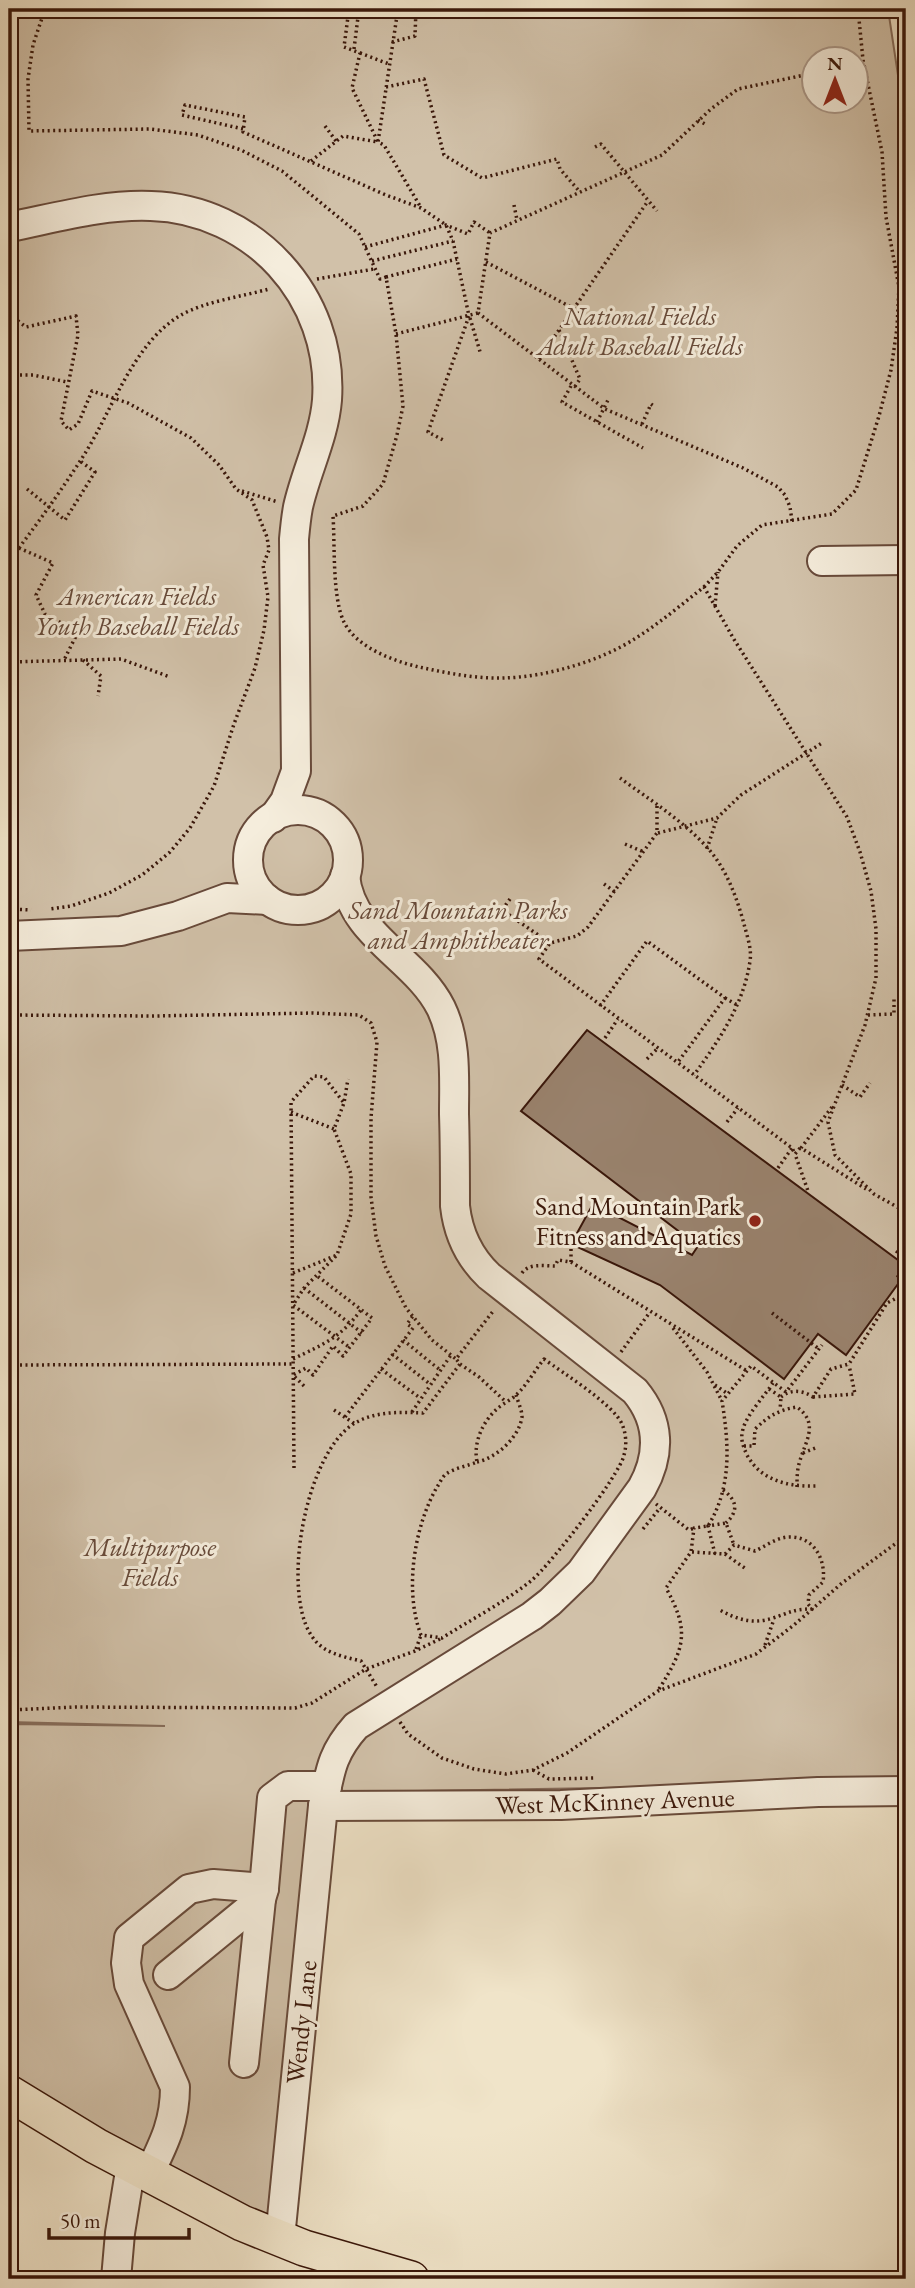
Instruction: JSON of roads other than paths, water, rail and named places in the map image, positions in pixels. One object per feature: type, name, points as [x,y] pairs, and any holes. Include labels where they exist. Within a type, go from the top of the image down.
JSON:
[{"type":"main road","points":[[9,2093],[140,2169],[242,2223],[304,2248],[411,2279]]},
{"type":"street","points":[[9,227],[128,206],[180,208],[208,215],[255,242],[285,269],[309,308],[318,332],[327,388],[325,419],[298,507],[294,539],[296,771],[285,801],[273,818]]},
{"type":"street","points":[[822,561],[906,560]]},
{"type":"street","points":[[296,771],[320,816]]},
{"type":"street","points":[[298,810],[314,812],[329,820],[340,832],[347,848],[348,865],[345,876],[334,895],[320,905],[287,909],[268,900],[251,878],[248,862],[250,846],[257,832],[273,818],[298,810]]},
{"type":"street","points":[[217,901],[227,892],[248,862]]},
{"type":"street","points":[[345,876],[352,906],[362,921]]},
{"type":"street","points":[[9,936],[121,931],[178,916],[227,898],[268,900]]},
{"type":"street","points":[[315,906],[334,909],[362,921]]},
{"type":"street","name":"Wendy Lane","points":[[280,2238],[325,1796],[333,1759],[343,1741],[356,1727],[532,1616],[565,1589],[581,1572],[642,1488],[656,1448],[651,1417],[646,1404],[635,1391],[508,1292],[478,1265],[469,1250],[457,1219],[454,1058],[448,1025],[432,994],[362,921]]},
{"type":"street","name":"West McKinney Avenue","points":[[244,2063],[272,1798],[288,1786],[325,1796],[561,1805],[903,1788]]},
{"type":"street","points":[[116,2279],[120,2233],[140,2169],[169,2134],[175,2105],[175,2087],[129,1983],[126,1963],[129,1938],[189,1889],[214,1884],[263,1894]]},
{"type":"street","points":[[168,1975],[263,1894]]},
{"type":"place","name":"Sand Mountain Park Fitness and Aquatics","points":[[755,1221]]},
{"type":"park label","name":"National Fields Adult Baseball Fields","points":[[640,331]]},
{"type":"park label","name":"American Fields Youth Baseball Fields","points":[[137,611]]},
{"type":"park label","name":"Sand Mountain Parks and Amphitheater","points":[[458,925]]},
{"type":"park label","name":"Multipurpose Fields","points":[[150,1562]]}]
